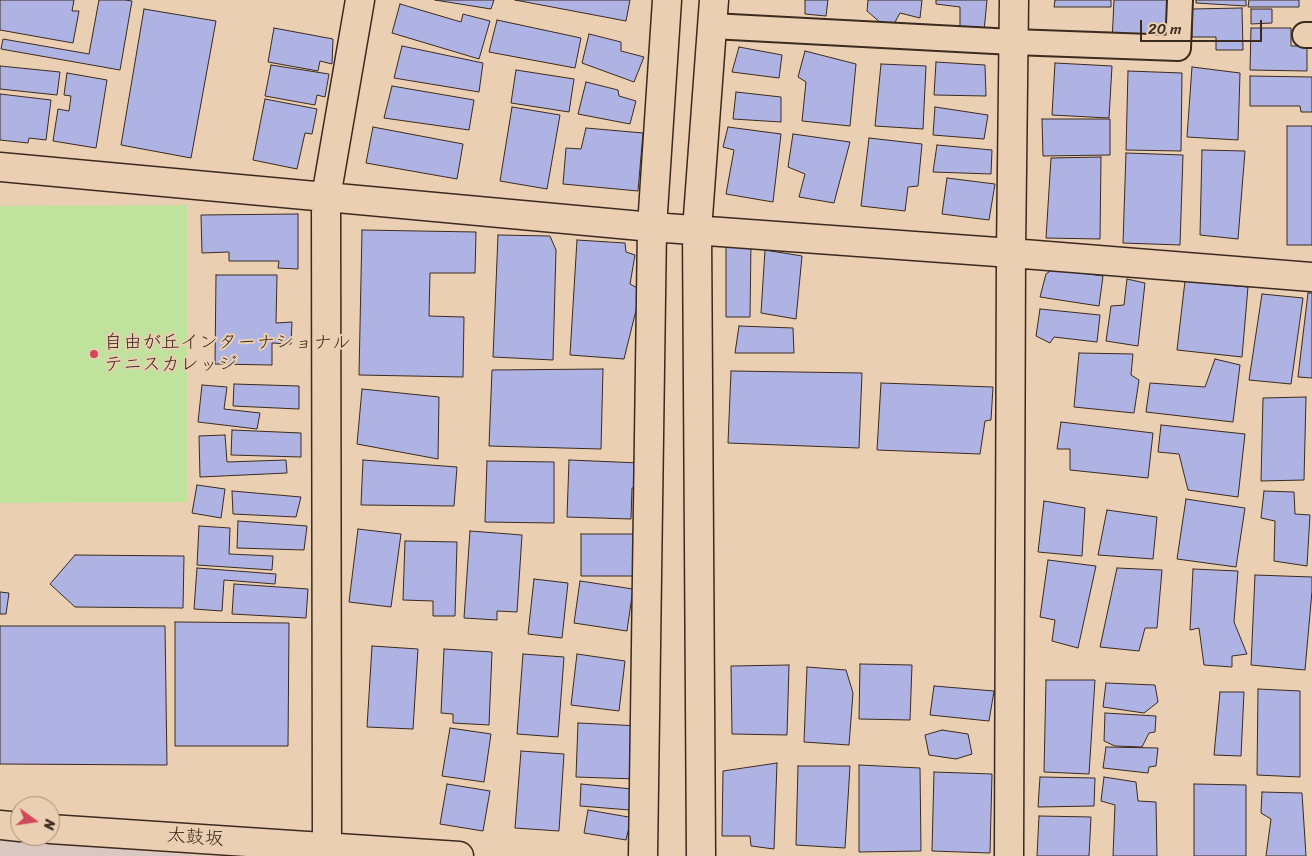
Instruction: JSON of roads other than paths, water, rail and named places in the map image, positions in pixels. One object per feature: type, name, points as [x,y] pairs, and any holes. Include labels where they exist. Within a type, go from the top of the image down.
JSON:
[{"type":"street","points":[[327,847],[326,197],[360,0]]},
{"type":"street","points":[[643,856],[652,227],[667,0]]},
{"type":"street","points":[[1009,856],[1011,253],[1014,0]]},
{"type":"street","points":[[701,856],[697,230],[713,13]]},
{"type":"street","points":[[0,167],[652,227],[1312,277]]},
{"type":"street","name":"太鼓坂","points":[[60,830],[459,856]]},
{"type":"lane","points":[[713,13],[1014,42],[1178,48],[1180,0]]},
{"type":"place","name":"自由が丘インターナショナル テニスカレッジ","points":[[94,354]]}]
